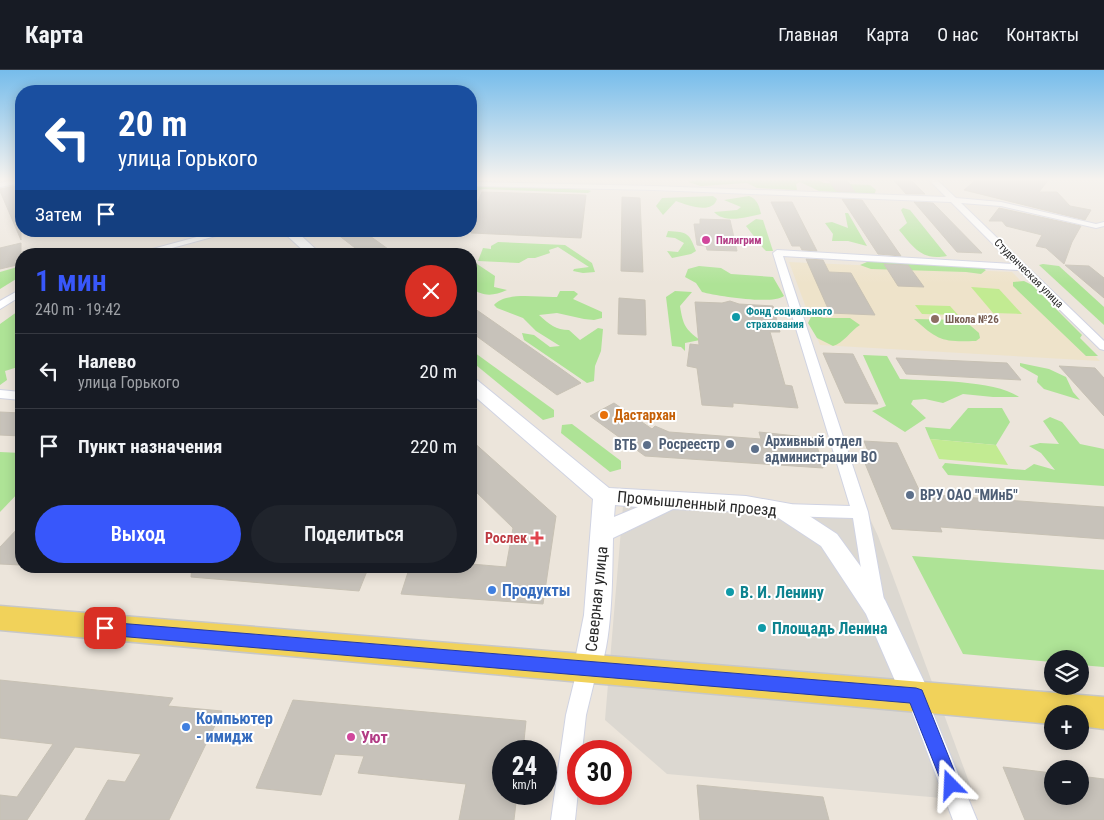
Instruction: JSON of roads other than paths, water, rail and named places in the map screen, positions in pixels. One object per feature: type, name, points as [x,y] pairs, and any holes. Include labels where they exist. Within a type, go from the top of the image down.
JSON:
[{"type":"main road","points":[[297,237],[309,248]]},
{"type":"main road","points":[[477,389],[604,496]]},
{"type":"main road","name":"Промышленный проезд","points":[[604,496],[746,504],[783,510],[829,540],[876,608],[916,696]]},
{"type":"main road","name":"Северная улица","points":[[587,670],[597,615],[604,496]]},
{"type":"main road","points":[[602,533],[670,501]]},
{"type":"main road","points":[[0,618],[1104,713]]},
{"type":"street","name":"Студенческая улица","points":[[969,214],[1104,346]]},
{"type":"street","points":[[1044,214],[1096,226],[1104,224]]},
{"type":"street","points":[[162,248],[206,237]]},
{"type":"street","points":[[876,608],[860,512],[777,254],[1022,267]]},
{"type":"street","points":[[0,306],[15,296]]},
{"type":"street","points":[[0,394],[15,395]]},
{"type":"street","points":[[783,510],[860,512]]},
{"type":"street","name":"Северная улица","points":[[563,820],[576,715],[587,670]]},
{"type":"street","name":"Промышленный проезд","points":[[916,696],[965,820]]},
{"type":"place","name":"Пилигрим","points":[[706,240]]},
{"type":"place","name":"Фонд социального страхования","points":[[736,317]]},
{"type":"place","name":"Школа №26","points":[[935,319]]},
{"type":"place","name":"Дастархан","points":[[604,415]]},
{"type":"place","name":"Росреестр","points":[[730,444]]},
{"type":"place","name":"ВТБ","points":[[647,445]]},
{"type":"place","name":"Архивный отдел администрации ВО","points":[[755,449]]},
{"type":"place","name":"ВРУ ОАО \"МИнБ\"","points":[[910,495]]},
{"type":"place","name":"Рослек","points":[[537,538]]},
{"type":"place","name":"Продукты","points":[[492,590]]},
{"type":"place","name":"В. И. Ленину","points":[[730,592]]},
{"type":"place","name":"Площадь Ленина","points":[[762,628]]},
{"type":"place","name":"Компьютер - имидж","points":[[186,727]]},
{"type":"place","name":"Уют","points":[[351,737]]}]
